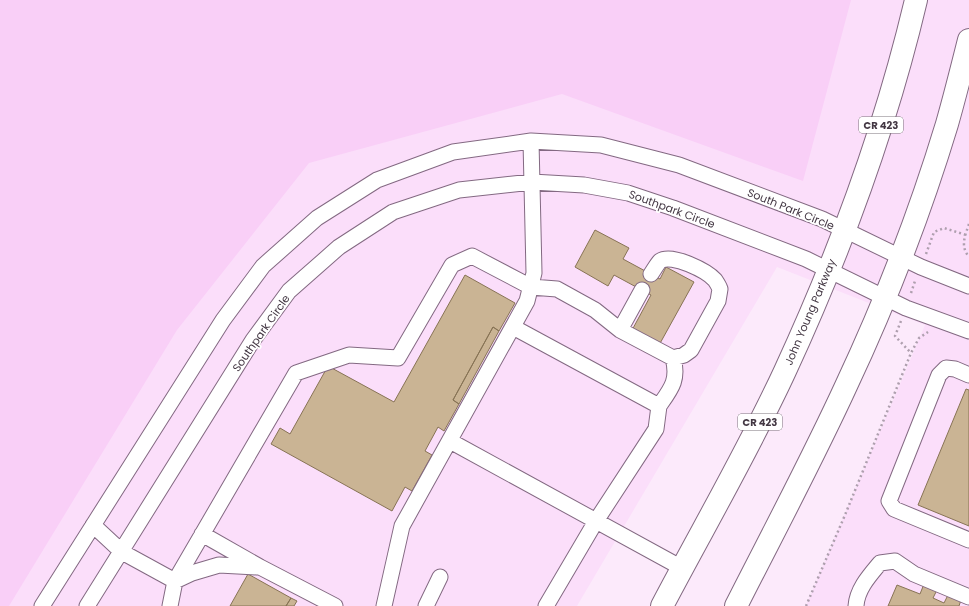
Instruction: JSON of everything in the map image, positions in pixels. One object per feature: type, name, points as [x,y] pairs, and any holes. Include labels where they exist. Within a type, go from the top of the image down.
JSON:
[{"type":"highway","name":"John Young Parkway","points":[[662,606],[729,483],[762,417],[791,358],[829,270],[872,154],[916,0]]},
{"type":"highway","points":[[736,606],[824,433],[885,297],[930,176],[945,129],[969,40]]},
{"type":"street","name":"South Park Circle","points":[[531,141],[601,145],[679,165],[822,219],[921,267],[969,286]]},
{"type":"street","points":[[42,606],[223,320],[262,266],[317,218],[377,180],[453,152],[531,141],[534,273],[527,301],[402,526],[384,606]]},
{"type":"street","name":"Southpark Circle","points":[[87,606],[253,340],[290,291],[339,247],[394,212],[459,190],[532,182],[584,185],[642,197],[806,259],[829,270]]},
{"type":"street","points":[[170,606],[175,581],[296,373],[349,355],[398,358],[452,265],[472,256],[531,286],[557,289],[595,310],[620,330],[673,358],[684,355],[691,350],[718,301],[720,289],[715,280],[706,273],[679,259],[661,261],[651,274]]},
{"type":"street","points":[[829,270],[906,308],[969,331]]},
{"type":"street","points":[[620,330],[642,290]]},
{"type":"street","points":[[513,327],[659,406]]},
{"type":"street","points":[[546,606],[596,521],[656,429],[659,406],[672,388],[675,380],[676,369],[673,358]]},
{"type":"street","points":[[969,375],[955,369],[946,368],[939,376],[889,501],[894,509],[969,540]]},
{"type":"street","points":[[450,441],[682,568]]},
{"type":"street","points":[[93,526],[122,552],[175,581]]},
{"type":"street","points":[[202,534],[317,602],[334,606]]},
{"type":"street","points":[[856,606],[856,598],[880,562],[895,562],[914,574],[969,597]]},
{"type":"street","points":[[175,581],[192,573],[219,565],[260,567]]},
{"type":"street","points":[[426,606],[440,577]]},
{"type":"path","points":[[969,224],[964,246],[969,257]]},
{"type":"path","points":[[911,353],[895,336],[934,232],[944,228],[966,235]]},
{"type":"path","points":[[806,606],[911,353],[919,338],[928,332],[931,333]]},
{"type":"shaded area","points":[[0,0],[969,0],[969,606],[806,606],[925,325],[777,267],[577,606],[0,606]]},
{"type":"shaded area","points":[[0,0],[851,0],[803,181],[562,94],[309,163],[177,330],[9,606],[0,606]]},
{"type":"building","points":[[595,230],[629,248],[623,259],[660,279],[666,267],[694,282],[658,347],[631,332],[651,295],[614,275],[608,286],[575,267]]},
{"type":"building","points":[[465,275],[515,303],[499,331],[493,327],[453,400],[459,404],[444,431],[438,427],[425,451],[432,455],[412,491],[405,487],[392,511],[271,444],[280,428],[290,434],[328,366],[394,402]]},
{"type":"building","points":[[493,327],[499,331],[459,404],[453,400]]},
{"type":"building","points":[[966,389],[969,390],[969,526],[918,505]]},
{"type":"building","points":[[248,574],[291,598],[286,606],[230,606]]},
{"type":"building","points":[[924,584],[937,590],[933,598],[944,603],[948,595],[961,600],[959,606],[888,606],[897,585],[920,594]]},
{"type":"building","points":[[291,598],[297,601],[294,606],[286,606]]}]
